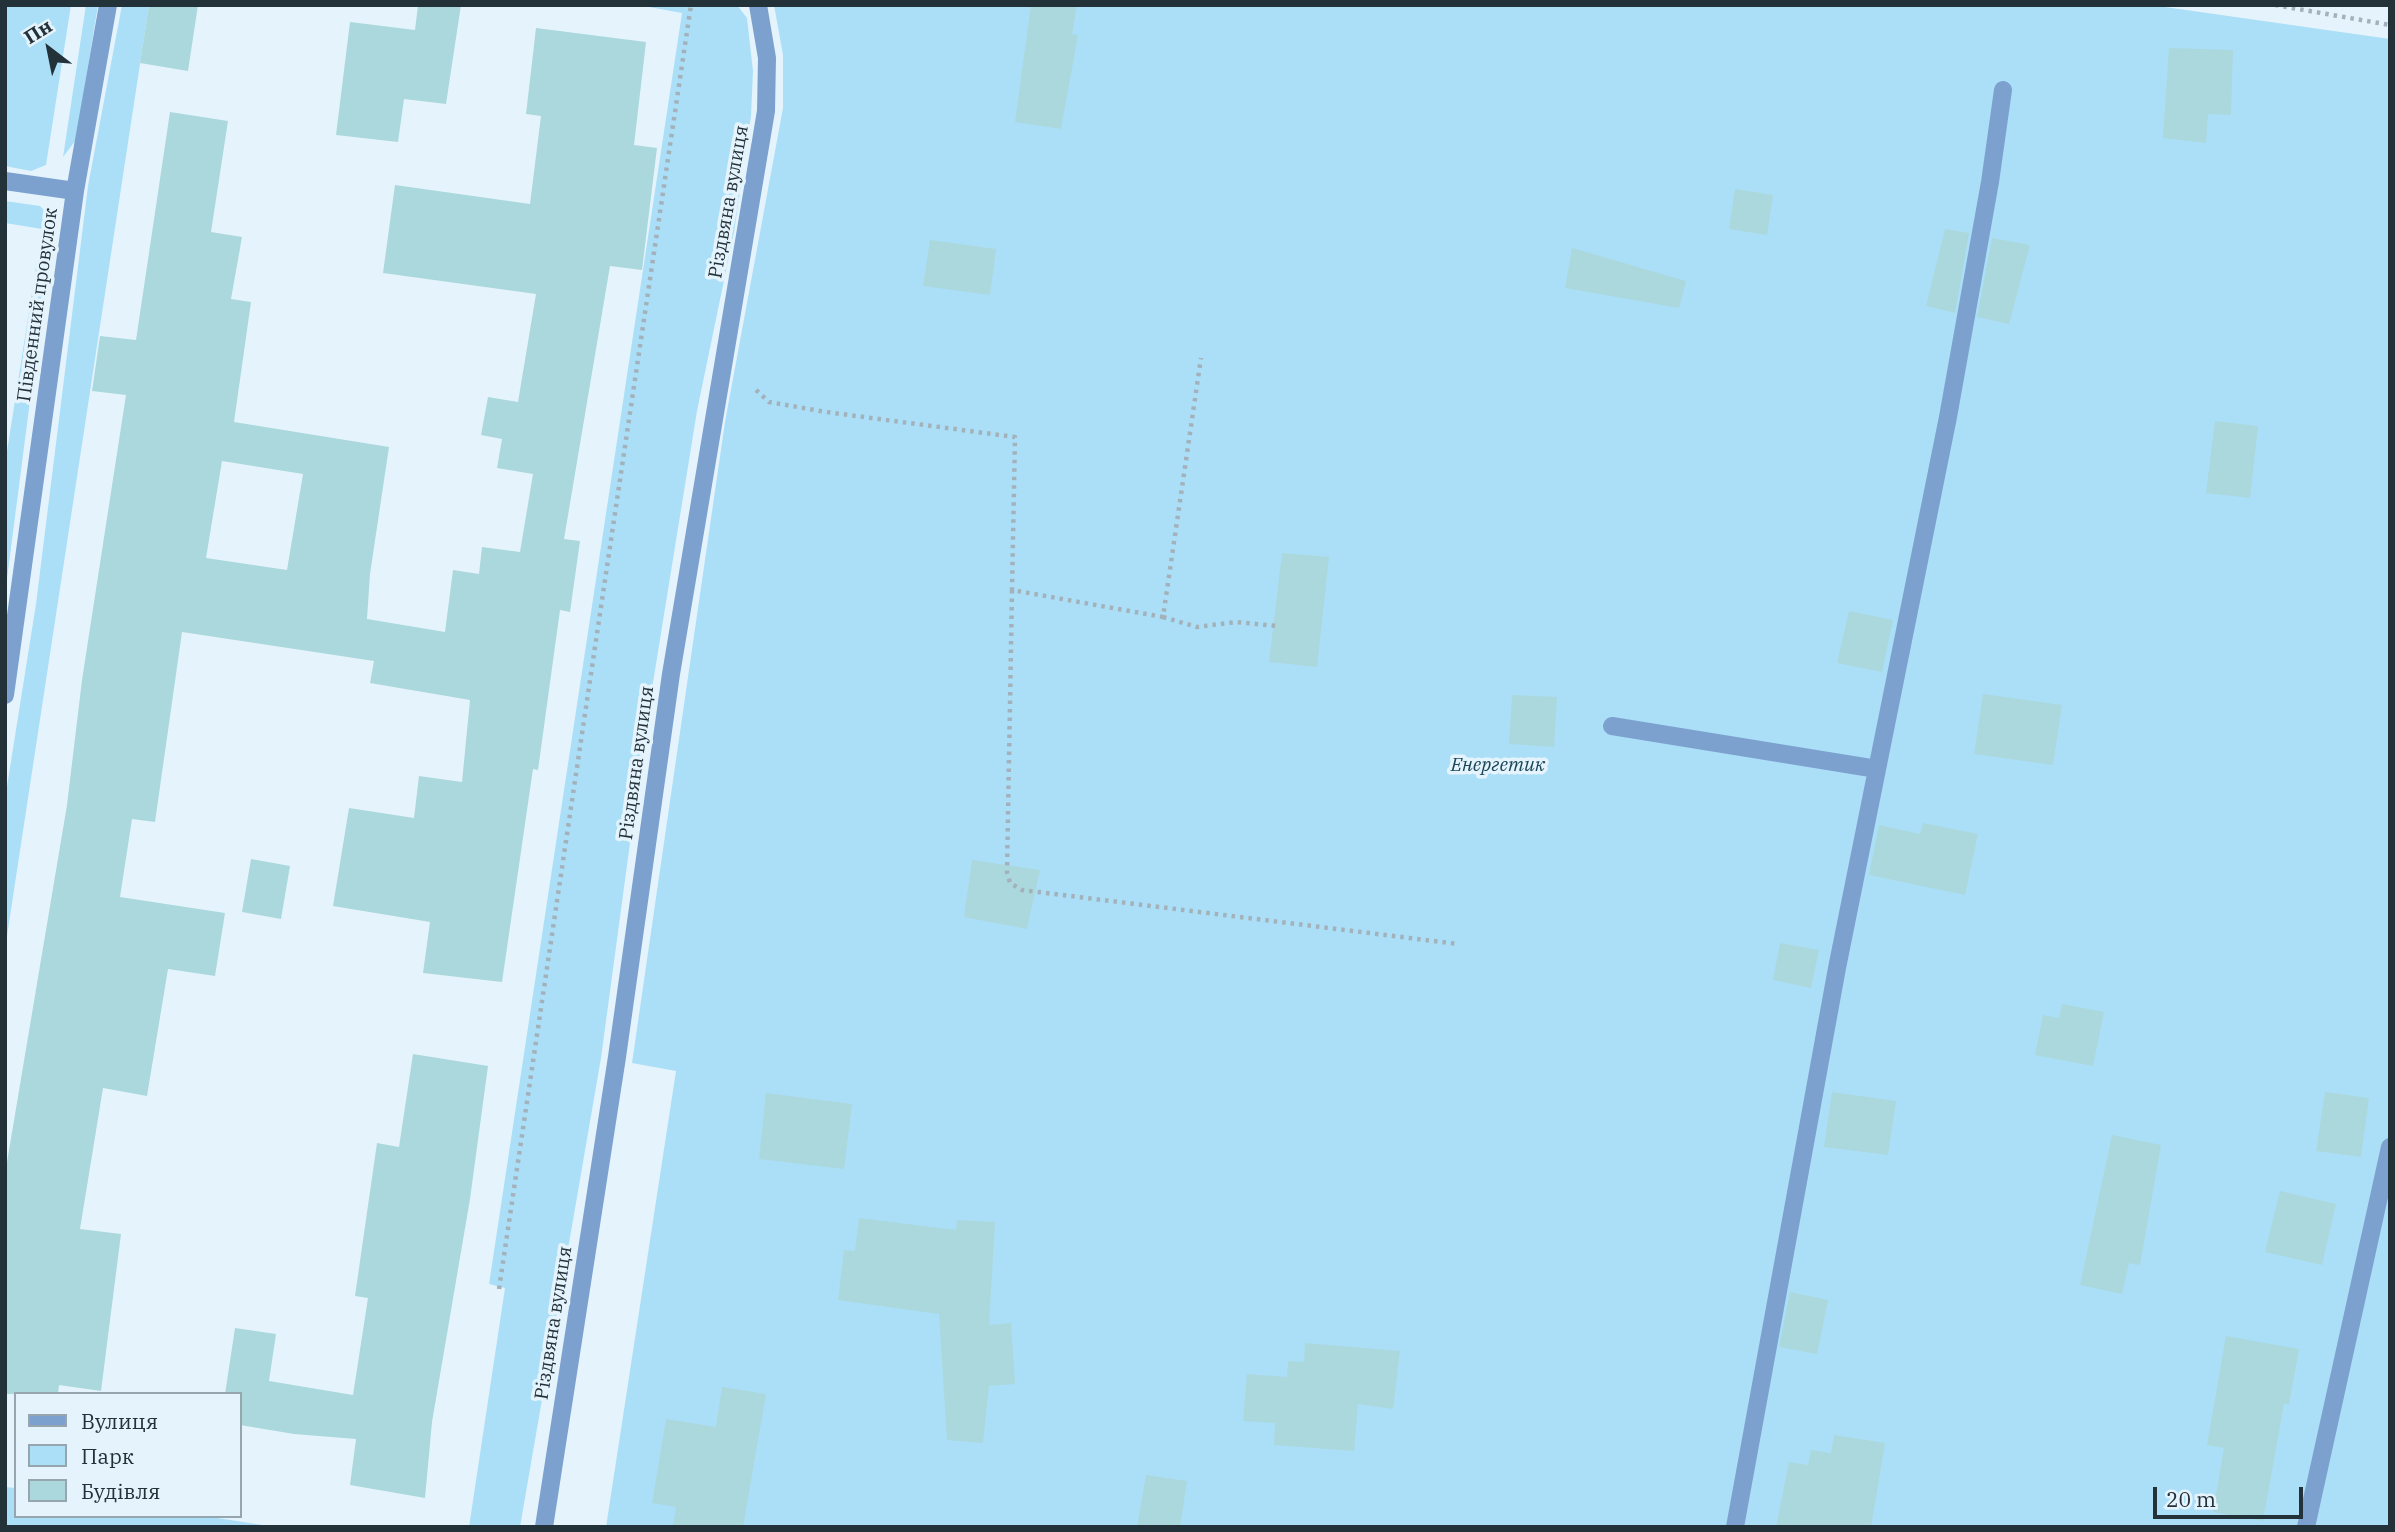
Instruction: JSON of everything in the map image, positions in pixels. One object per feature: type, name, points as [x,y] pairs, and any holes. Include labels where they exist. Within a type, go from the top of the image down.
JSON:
[{"type":"street","name":"Південний провулок","points":[[5,695],[75,191],[108,5]]},
{"type":"street","name":"Різдвяна вулиця","points":[[544,1527],[617,1057],[671,674],[766,111],[766,58],[758,5]]},
{"type":"street","points":[[1735,1527],[1837,968],[1948,417],[1990,182],[2003,90]]},
{"type":"street","points":[[5,181],[75,191]]},
{"type":"street","points":[[1612,726],[1877,769]]},
{"type":"street","points":[[2306,1527],[2390,1147]]},
{"type":"path","points":[[499,1289],[691,5]]},
{"type":"path","points":[[2275,5],[2390,25]]},
{"type":"path","points":[[725,352],[751,386],[769,402],[1015,438],[1007,872],[1010,883],[1022,890],[1458,944]]},
{"type":"path","points":[[1163,617],[1201,358]]},
{"type":"path","points":[[1012,590],[1163,617],[1197,627],[1237,622],[1277,626]]},
{"type":"green space","points":[[5,5],[71,5],[46,165],[31,171],[5,166]]},
{"type":"green space","points":[[86,5],[98,5],[76,140],[63,157]]},
{"type":"green space","points":[[122,5],[149,5],[5,949],[5,799],[36,604],[88,186]]},
{"type":"green space","points":[[638,5],[737,5],[747,18],[753,71],[751,116],[734,232],[697,411],[645,732],[601,1058],[520,1527],[469,1527],[505,1288],[489,1284],[682,13]]},
{"type":"green space","name":"Енергетик","points":[[774,5],[2151,5],[2390,39],[2390,1527],[606,1527],[676,1071],[632,1063],[725,422],[783,108],[783,55]]},
{"type":"green space","points":[[5,201],[40,206],[50,216],[52,231],[5,594],[5,464],[42,229],[5,223]]},
{"type":"green space","points":[[5,1487],[14,1488],[14,1518],[218,1518],[275,1527],[5,1527]]},
{"type":"building","points":[[149,5],[198,5],[188,71],[140,63]]},
{"type":"building","points":[[418,5],[461,5],[446,104],[404,99],[398,142],[336,135],[350,22],[415,30]]},
{"type":"building","points":[[1031,5],[1077,5],[1072,34],[1078,35],[1061,129],[1015,122]]},
{"type":"building","points":[[536,28],[646,42],[634,145],[657,148],[642,270],[610,266],[564,539],[580,541],[570,612],[560,610],[538,770],[533,769],[502,982],[423,973],[430,922],[333,906],[349,808],[414,818],[419,776],[462,782],[470,700],[370,683],[374,661],[182,632],[155,822],[132,819],[120,897],[225,913],[215,976],[168,969],[147,1096],[103,1088],[80,1229],[121,1234],[101,1391],[59,1385],[58,1392],[5,1394],[5,1174],[67,805],[82,680],[126,395],[92,391],[100,336],[136,340],[170,112],[228,121],[211,232],[242,237],[231,299],[251,302],[234,422],[389,447],[370,574],[367,619],[445,632],[453,570],[479,574],[482,547],[520,552],[533,474],[497,468],[502,439],[481,435],[488,397],[518,402],[536,294],[383,273],[395,185],[530,204],[541,116],[526,114]],"holes":[[[222,461],[303,474],[287,570],[206,558]]]},
{"type":"building","points":[[2169,48],[2233,50],[2231,115],[2208,114],[2206,143],[2163,138]]},
{"type":"building","points":[[1735,189],[1773,195],[1767,235],[1729,229]]},
{"type":"building","points":[[1945,229],[1969,233],[1955,313],[1926,306]]},
{"type":"building","points":[[1992,238],[2030,245],[2009,324],[1977,317]]},
{"type":"building","points":[[930,240],[996,249],[990,295],[923,286]]},
{"type":"building","points":[[1572,248],[1686,281],[1679,308],[1565,288]]},
{"type":"building","points":[[2215,421],[2258,426],[2250,498],[2206,493]]},
{"type":"building","points":[[1282,553],[1329,557],[1317,667],[1269,662]]},
{"type":"building","points":[[1849,611],[1893,620],[1882,672],[1837,663]]},
{"type":"building","points":[[1983,694],[2062,705],[2053,765],[1974,754]]},
{"type":"building","points":[[1512,695],[1557,697],[1554,747],[1509,744]]},
{"type":"building","points":[[1923,823],[1978,834],[1965,895],[1869,875],[1879,825],[1920,834]]},
{"type":"building","points":[[251,859],[290,866],[281,919],[242,912]]},
{"type":"building","points":[[972,860],[1040,870],[1027,929],[964,917]]},
{"type":"building","points":[[1780,943],[1819,950],[1811,988],[1773,980]]},
{"type":"building","points":[[2062,1004],[2104,1012],[2093,1066],[2035,1055],[2043,1015],[2059,1018]]},
{"type":"building","points":[[413,1054],[488,1066],[470,1199],[432,1422],[425,1498],[350,1485],[356,1439],[294,1434],[242,1425],[242,1392],[225,1392],[235,1328],[276,1334],[269,1381],[353,1395],[368,1298],[355,1296],[377,1143],[399,1147]]},
{"type":"building","points":[[1832,1092],[1896,1101],[1888,1155],[1824,1147]]},
{"type":"building","points":[[2325,1092],[2369,1098],[2361,1157],[2316,1151]]},
{"type":"building","points":[[766,1093],[852,1104],[844,1169],[759,1159]]},
{"type":"building","points":[[2112,1135],[2161,1145],[2140,1265],[2129,1263],[2122,1294],[2080,1285]]},
{"type":"building","points":[[2280,1191],[2336,1204],[2322,1265],[2265,1252]]},
{"type":"building","points":[[859,1218],[956,1230],[957,1220],[995,1222],[989,1325],[1011,1323],[1015,1384],[989,1386],[983,1443],[947,1440],[939,1314],[838,1300],[844,1250],[855,1251]]},
{"type":"building","points":[[1790,1292],[1828,1300],[1817,1354],[1779,1347]]},
{"type":"building","points":[[2226,1336],[2299,1349],[2289,1404],[2284,1404],[2263,1521],[2213,1512],[2224,1448],[2207,1445]]},
{"type":"building","points":[[1305,1343],[1400,1351],[1393,1409],[1358,1404],[1354,1451],[1274,1445],[1275,1423],[1243,1421],[1247,1374],[1287,1377],[1288,1361],[1304,1362]]},
{"type":"building","points":[[722,1387],[766,1394],[743,1527],[673,1527],[676,1507],[652,1503],[666,1419],[716,1427]]},
{"type":"building","points":[[1834,1435],[1885,1443],[1871,1527],[1776,1527],[1789,1462],[1808,1465],[1811,1450],[1831,1453]]},
{"type":"building","points":[[1146,1475],[1187,1481],[1180,1527],[1137,1527]]}]
